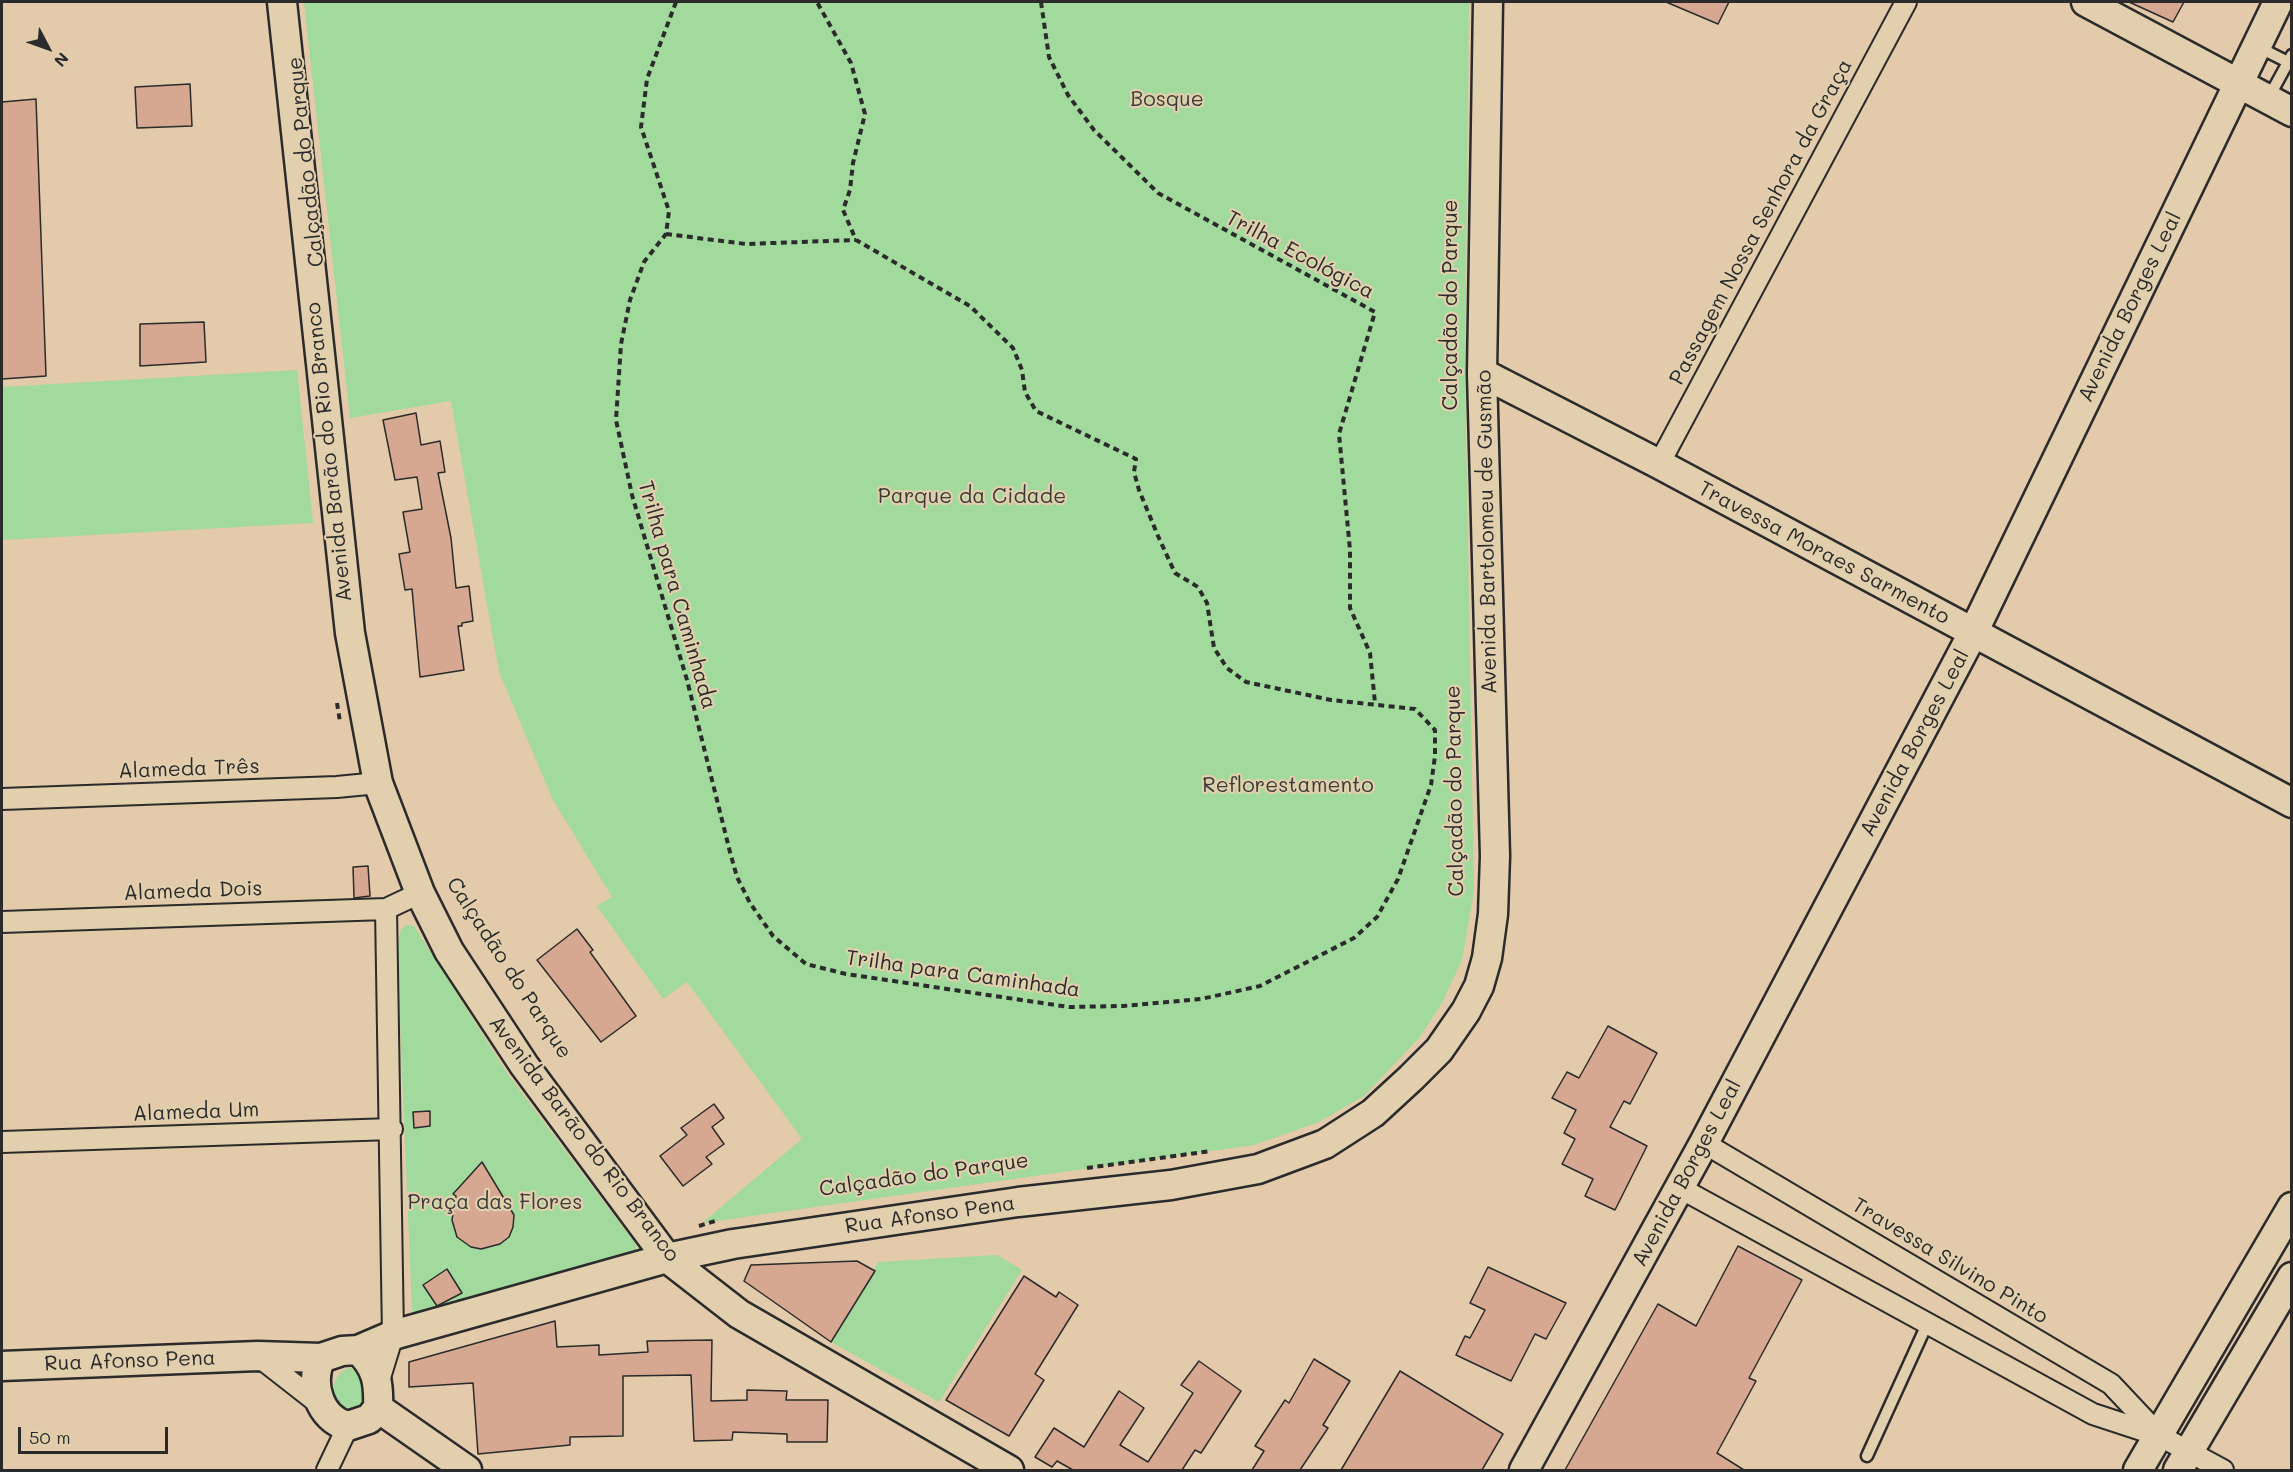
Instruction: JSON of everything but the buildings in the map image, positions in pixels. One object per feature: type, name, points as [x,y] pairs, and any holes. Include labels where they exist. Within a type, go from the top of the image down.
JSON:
[{"type":"main road","name":"Avenida Barão do Rio Branco","points":[[282,2],[350,633],[378,783],[420,893],[448,951],[524,1065],[667,1258],[739,1314],[1009,1470]]},
{"type":"main road","name":"Avenida Bartolomeu de Gusmão","points":[[1439,1050],[1466,1011],[1479,986],[1487,958],[1493,914],[1495,856],[1482,373],[1488,2]]},
{"type":"main road","points":[[2086,2],[2280,106]]},
{"type":"main road","name":"Avenida Borges Leal","points":[[1524,1470],[1680,1188],[1973,633],[2278,2]]},
{"type":"main road","name":"Travessa Moraes Sarmento","points":[[1482,373],[1659,464],[2292,803]]},
{"type":"main road","name":"Rua Afonso Pena","points":[[358,1350],[393,1335],[667,1258],[745,1242],[1018,1202],[1171,1185],[1258,1169],[1325,1144],[1373,1113],[1439,1050]]},
{"type":"main road","points":[[2138,1470],[2284,1237],[2292,1207]]},
{"type":"main road","points":[[2184,1461],[2292,1277]]},
{"type":"main road","points":[[367,1410],[372,1365],[358,1350],[342,1351],[321,1358],[315,1379],[324,1408],[334,1420],[367,1410],[467,1470]]},
{"type":"main road","name":"Rua Afonso Pena","points":[[2,1366],[258,1356],[321,1358]]},
{"type":"main road","points":[[367,1410],[436,1470]]},
{"type":"street","name":"Passagem Nossa Senhora da Graça","points":[[1659,464],[1906,2]]},
{"type":"street","name":"Alameda Três","points":[[2,799],[337,787],[378,783]]},
{"type":"street","points":[[327,1470],[367,1410],[393,1335],[392,1129],[386,909],[420,893]]},
{"type":"street","name":"Alameda Dois","points":[[2,922],[386,909]]},
{"type":"street","name":"Alameda Um","points":[[2,1142],[392,1129]]},
{"type":"street","name":"Travessa Silvino Pinto","points":[[1704,1143],[2111,1384],[2184,1461],[2223,1470]]},
{"type":"street","name":"Travessa Silvino Pinto","points":[[1680,1188],[2093,1414],[2160,1436]]},
{"type":"street","points":[[258,1356],[324,1408]]},
{"type":"lane","points":[[2256,46],[2290,59],[2280,106]]},
{"type":"lane","points":[[1867,1456],[1928,1322]]},
{"type":"path","points":[[676,2],[647,79],[641,127],[669,211],[666,234],[746,244],[856,240],[843,210],[850,190],[853,163],[865,114],[851,63],[817,2]]},
{"type":"path","name":"Trilha Ecológica","points":[[1041,2],[1049,57],[1068,95],[1094,130],[1158,193],[1375,312],[1339,434],[1350,550],[1350,608],[1370,653],[1375,703]]},
{"type":"path","name":"Trilha para Caminhada","points":[[666,234],[644,262],[630,300],[621,344],[615,420],[632,495],[687,680],[738,878],[750,903],[773,936],[806,964],[846,974],[1069,1006],[1123,1006],[1201,999],[1269,981],[1354,938],[1377,917],[1398,879],[1431,785],[1435,756],[1435,730],[1415,709],[1331,700],[1246,682],[1227,668],[1215,648],[1207,603],[1198,588],[1175,573],[1158,536],[1134,472],[1137,459],[1036,411],[1025,392],[1022,370],[1013,348],[970,306],[856,240]]},
{"type":"path","points":[[1075,1169],[1221,1150]]},
{"type":"path","points":[[696,1228],[702,1223],[724,1220]]},
{"type":"green space","name":"Parque da Cidade","points":[[304,2],[1469,2],[1465,371],[1474,891],[1462,960],[1442,1003],[1420,1037],[1364,1096],[1319,1122],[1254,1145],[702,1223],[802,1139],[687,982],[663,999],[597,906],[612,897],[553,800],[499,672],[451,401],[350,418]]},
{"type":"green space","points":[[297,370],[313,523],[2,540],[2,387]]},
{"type":"green space","name":"Praça das Flores","points":[[407,925],[414,926],[509,1076],[637,1246],[634,1252],[416,1316],[412,1311],[397,950],[401,929]]},
{"type":"green space","points":[[997,1255],[1022,1270],[939,1402],[831,1342],[878,1262]]},
{"type":"green space","points":[[349,1368],[361,1374],[364,1380],[366,1387],[365,1418],[338,1408],[336,1402],[334,1385],[338,1375]]},
{"type":"park label","name":"Bosque","points":[[1167,100]]},
{"type":"park label","name":"Reflorestamento","points":[[1288,786]]}]
